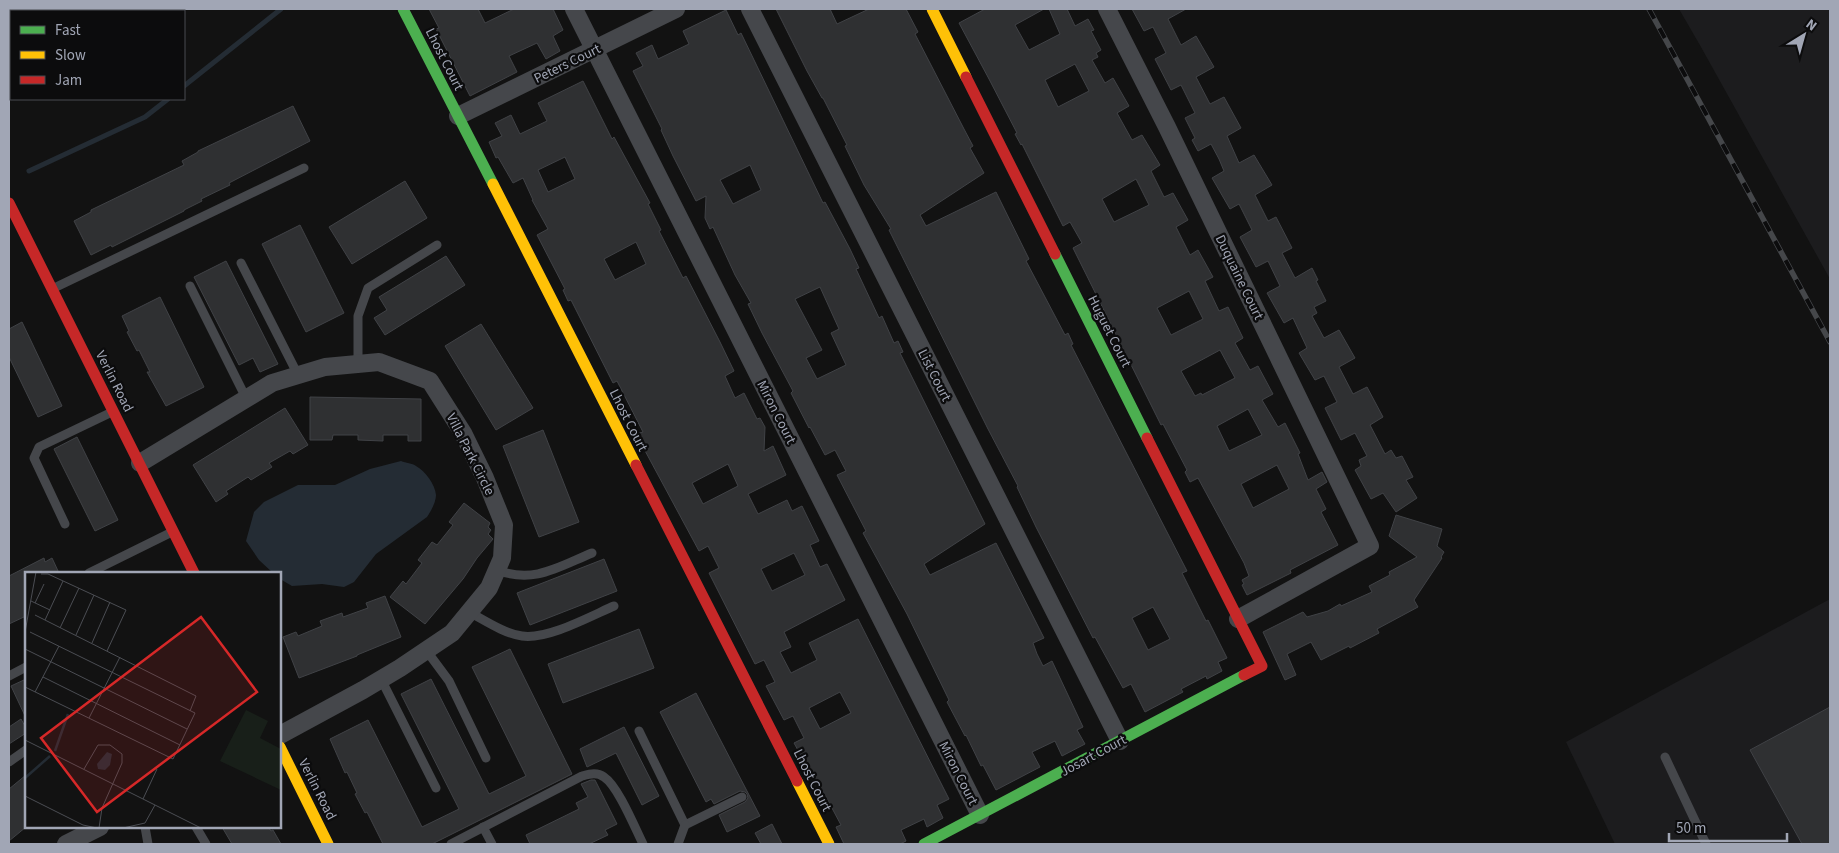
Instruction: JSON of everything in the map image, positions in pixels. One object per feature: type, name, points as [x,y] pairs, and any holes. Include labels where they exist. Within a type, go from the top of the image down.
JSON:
[{"type":"street","name":"Lhost Court","points":[[403,9],[829,844]]},
{"type":"street","name":"Miron Court","points":[[574,9],[980,815]]},
{"type":"street","name":"Peters Court","points":[[458,116],[676,9]]},
{"type":"street","name":"List Court","points":[[750,9],[1120,741]]},
{"type":"street","name":"Huguet Court","points":[[932,9],[1262,666]]},
{"type":"street","name":"Duquaine Court","points":[[1108,9],[1176,144],[1370,546],[1238,618]]},
{"type":"street","name":"Verlin Road","points":[[9,202],[115,411],[194,572]]},
{"type":"street","name":"Villa Park Circle","points":[[140,463],[272,383],[325,367],[379,362],[430,381],[463,433],[485,478],[504,525],[502,558],[489,588],[452,633],[381,679],[281,734]]},
{"type":"street","name":"Josart Court","points":[[924,844],[1262,666]]},
{"type":"street","name":"Verlin Road","points":[[281,749],[328,844]]},
{"type":"street","points":[[72,838],[97,828]]},
{"type":"lane","points":[[52,289],[304,168]]},
{"type":"lane","points":[[358,364],[358,316],[368,288],[437,245]]},
{"type":"lane","points":[[241,263],[298,375]]},
{"type":"lane","points":[[190,286],[246,398]]},
{"type":"lane","points":[[65,524],[34,458],[39,447],[115,411]]},
{"type":"lane","points":[[91,572],[174,531]]},
{"type":"lane","points":[[497,570],[525,577],[539,574],[592,553]]},
{"type":"lane","points":[[470,612],[496,627],[522,636],[540,635],[557,630],[614,606]]},
{"type":"lane","points":[[426,650],[449,682],[486,758]]},
{"type":"lane","points":[[9,676],[25,668]]},
{"type":"lane","points":[[381,679],[436,788]]},
{"type":"lane","points":[[639,730],[685,825]]},
{"type":"lane","points":[[9,762],[25,751]]},
{"type":"lane","points":[[1665,757],[1706,844]]},
{"type":"lane","points":[[450,844],[582,776],[593,774],[604,776],[613,785],[643,844]]},
{"type":"lane","points":[[678,844],[685,825],[742,797]]},
{"type":"lane","points":[[483,827],[492,844]]},
{"type":"lane","points":[[145,828],[148,844]]},
{"type":"lane","points":[[197,828],[206,844]]},
{"type":"shaded area","points":[[1679,9],[1830,9],[1830,279],[1701,47]]},
{"type":"shaded area","points":[[401,461],[414,465],[429,478],[436,495],[432,509],[427,517],[376,554],[354,582],[344,587],[322,584],[292,586],[281,580],[281,572],[272,572],[259,560],[246,541],[254,512],[264,502],[298,485],[335,485],[370,469]]},
{"type":"shaded area","points":[[1830,599],[1830,844],[1615,844],[1566,742]]},
{"type":"building","points":[[429,9],[478,9],[485,23],[514,9],[553,9],[563,30],[553,36],[560,51],[546,59],[537,43],[509,56],[517,72],[470,96],[436,29],[439,28]]},
{"type":"building","points":[[776,9],[830,9],[837,24],[869,9],[906,9],[918,32],[915,34],[973,146],[970,148],[984,173],[920,215],[926,226],[996,192],[1029,259],[1026,261],[1065,335],[1068,333],[1073,344],[1071,345],[1187,571],[1182,573],[1227,658],[1218,662],[1222,671],[1207,679],[1206,676],[1181,689],[1183,692],[1145,712],[1131,684],[1123,688],[1095,637],[1093,638],[1036,527],[1018,486],[889,230],[891,229],[864,185],[845,146],[847,145]],"holes":[[[1153,607],[1170,639],[1148,650],[1132,618]]]},
{"type":"building","points":[[985,9],[1044,9],[1015,25],[1029,50],[1060,34],[1049,9],[1067,9],[1075,26],[1088,19],[1094,30],[1091,31],[1101,50],[1096,53],[1098,57],[1092,60],[1105,83],[1113,78],[1129,106],[1117,113],[1132,140],[1142,135],[1160,165],[1151,171],[1164,197],[1173,193],[1188,220],[1176,227],[1190,255],[1198,250],[1213,277],[1205,281],[1219,311],[1228,307],[1243,338],[1235,343],[1250,370],[1258,366],[1273,394],[1262,400],[1278,427],[1285,423],[1300,453],[1298,454],[1308,480],[1322,472],[1327,482],[1316,489],[1326,509],[1321,512],[1338,545],[1290,570],[1291,573],[1247,595],[1242,585],[1244,584],[1242,580],[1249,576],[1244,563],[1198,478],[1190,482],[1185,472],[1187,470],[1163,424],[1161,425],[1073,248],[1082,243],[1070,222],[1063,226],[959,23]],"holes":[[[1075,64],[1089,91],[1058,107],[1045,80]],[[1136,179],[1149,205],[1114,222],[1102,199]],[[1189,291],[1203,319],[1171,335],[1157,308]],[[1220,350],[1235,378],[1202,395],[1201,393],[1195,396],[1181,371]],[[1248,409],[1262,435],[1229,451],[1217,426]],[[1277,465],[1289,489],[1253,508],[1241,484]]]},
{"type":"building","points":[[1132,9],[1186,9],[1168,19],[1181,45],[1196,36],[1214,67],[1196,77],[1210,104],[1224,97],[1241,128],[1227,136],[1239,163],[1254,155],[1272,185],[1255,195],[1268,221],[1276,217],[1292,248],[1282,253],[1295,278],[1312,268],[1318,280],[1316,281],[1326,301],[1314,307],[1317,313],[1312,316],[1324,338],[1339,330],[1355,358],[1339,367],[1353,394],[1367,387],[1383,417],[1370,425],[1385,454],[1391,450],[1396,458],[1402,456],[1413,477],[1406,480],[1417,498],[1396,512],[1383,493],[1371,499],[1355,470],[1361,466],[1359,460],[1367,456],[1355,433],[1341,440],[1325,408],[1337,402],[1324,376],[1315,380],[1299,353],[1307,348],[1293,318],[1284,323],[1267,293],[1280,286],[1268,261],[1256,267],[1240,237],[1252,230],[1239,204],[1230,209],[1212,178],[1224,171],[1219,159],[1211,144],[1198,151],[1192,140],[1195,138],[1185,118],[1195,113],[1181,85],[1171,90],[1155,59],[1166,53],[1153,27],[1144,31]]},
{"type":"building","points":[[726,10],[738,35],[741,33],[823,203],[825,202],[850,249],[859,268],[856,269],[879,318],[882,316],[894,343],[898,341],[903,352],[900,353],[985,524],[924,564],[930,575],[996,543],[1044,638],[1033,643],[1037,654],[1043,666],[1052,661],[1083,727],[1077,730],[1085,744],[1062,756],[1055,741],[1032,752],[1040,767],[996,790],[947,702],[949,700],[907,614],[863,533],[866,531],[837,475],[846,471],[835,450],[825,455],[809,428],[791,393],[793,391],[748,304],[751,303],[735,275],[713,227],[710,229],[705,218],[706,196],[696,201],[633,71],[643,66],[636,53],[652,45],[658,59],[689,44],[683,31]],"holes":[[[750,165],[761,190],[733,204],[720,180]],[[820,287],[839,329],[831,333],[846,365],[817,379],[806,358],[822,350],[795,299]]]},
{"type":"building","points":[[583,81],[612,139],[614,137],[650,203],[648,204],[661,230],[659,231],[683,278],[686,276],[734,371],[725,376],[735,398],[744,393],[757,419],[760,418],[765,427],[764,451],[773,446],[786,475],[748,494],[758,514],[787,500],[792,511],[802,506],[819,541],[810,545],[820,567],[827,564],[845,600],[784,632],[791,647],[780,652],[791,673],[817,660],[809,643],[858,619],[949,799],[937,805],[943,818],[927,827],[924,819],[901,830],[906,841],[900,844],[844,844],[836,827],[841,825],[817,780],[815,781],[794,743],[804,738],[793,716],[784,720],[766,686],[775,682],[764,660],[755,664],[709,573],[719,568],[708,546],[699,551],[636,434],[643,432],[617,381],[613,383],[571,300],[568,301],[563,290],[565,289],[537,235],[548,229],[532,200],[523,178],[513,183],[498,157],[496,158],[489,142],[502,136],[495,123],[511,115],[520,134],[547,121],[538,103]],"holes":[[[565,157],[575,179],[548,192],[538,170]],[[636,242],[646,264],[615,280],[604,259]],[[728,464],[738,486],[703,504],[692,483]],[[794,553],[805,575],[772,591],[761,569]],[[840,692],[851,713],[820,729],[809,708]]]},
{"type":"building","points":[[293,106],[310,141],[229,183],[230,185],[201,199],[202,201],[184,211],[112,247],[111,245],[91,255],[74,221],[91,212],[91,210],[184,165],[182,161],[198,151]]},
{"type":"building","points":[[405,181],[427,218],[352,264],[329,227]]},
{"type":"building","points":[[300,225],[344,313],[306,332],[262,244]]},
{"type":"building","points":[[446,256],[465,285],[385,335],[374,318],[387,310],[379,297]]},
{"type":"building","points":[[226,261],[278,364],[260,372],[253,358],[239,365],[194,277]]},
{"type":"building","points":[[160,297],[204,387],[166,406],[147,372],[150,372],[139,350],[137,351],[127,332],[129,331],[122,316]]},
{"type":"building","points":[[22,322],[62,406],[38,417],[9,357],[9,329]]},
{"type":"building","points":[[481,324],[533,408],[496,430],[445,346]]},
{"type":"building","points":[[310,397],[421,399],[421,441],[408,441],[408,435],[383,435],[383,441],[358,440],[358,435],[333,435],[332,440],[310,440]]},
{"type":"building","points":[[285,408],[308,445],[293,454],[290,451],[269,463],[272,467],[251,480],[248,477],[226,491],[228,494],[216,502],[193,465]]},
{"type":"building","points":[[543,430],[579,522],[539,537],[503,446]]},
{"type":"building","points":[[77,437],[118,520],[95,531],[54,449]]},
{"type":"building","points":[[464,503],[490,523],[488,527],[491,530],[488,534],[493,539],[463,579],[425,624],[390,597],[403,581],[406,584],[422,563],[418,560],[432,542],[437,545],[453,525],[449,522]]},
{"type":"building","points":[[1396,515],[1442,529],[1437,546],[1444,552],[1414,600],[1418,607],[1377,629],[1379,633],[1321,660],[1311,642],[1287,654],[1296,675],[1285,680],[1263,632],[1303,612],[1307,617],[1328,611],[1340,604],[1341,606],[1372,592],[1369,586],[1390,575],[1389,572],[1417,557],[1389,536]]},
{"type":"building","points":[[44,558],[45,562],[52,558],[59,572],[25,572],[25,616],[9,624],[9,576]]},
{"type":"building","points":[[604,559],[617,591],[530,625],[517,593]]},
{"type":"building","points":[[385,596],[401,637],[299,678],[283,637],[296,632],[298,636],[322,626],[320,621],[342,613],[343,617],[368,608],[366,603]]},
{"type":"building","points":[[639,629],[654,668],[563,703],[548,664]]},
{"type":"building","points":[[510,649],[572,774],[432,844],[383,844],[367,812],[365,813],[355,794],[357,793],[347,772],[345,773],[330,739],[368,720],[422,827],[459,809],[401,694],[431,679],[489,794],[526,776],[472,667]]},
{"type":"building","points":[[25,679],[25,716],[11,686]]},
{"type":"building","points":[[696,693],[760,816],[727,832],[719,815],[745,802],[748,798],[747,794],[740,791],[714,804],[711,799],[706,802],[660,712]]},
{"type":"building","points":[[1830,707],[1830,844],[1802,844],[1750,750]]},
{"type":"building","points":[[21,719],[25,726],[25,734],[9,744],[9,727]]},
{"type":"building","points":[[624,727],[659,796],[642,805],[616,753],[587,767],[580,749]]},
{"type":"building","points":[[25,776],[25,828],[9,841],[9,789]]},
{"type":"building","points":[[595,780],[617,824],[605,830],[608,835],[589,844],[530,844],[526,835],[579,809],[576,803],[588,797],[581,784]]},
{"type":"building","points":[[772,824],[782,844],[761,844],[755,833]]},
{"type":"building","points":[[223,828],[269,828],[271,831],[273,830],[281,844],[232,844]]},
{"type":"waterway","points":[[185,85],[281,9]]},
{"type":"waterway","points":[[29,171],[145,117],[167,100]]},
{"type":"railway","points":[[1649,9],[1830,342]]},
{"type":"traffic: fast","points":[[403,9],[493,184]]},
{"type":"traffic: fast","points":[[1055,254],[1147,438]]},
{"type":"traffic: fast","points":[[924,844],[1244,675]]},
{"type":"traffic: slow","points":[[932,9],[966,77]]},
{"type":"traffic: slow","points":[[493,184],[636,465]]},
{"type":"traffic: slow","points":[[281,749],[328,844]]},
{"type":"traffic: slow","points":[[797,781],[829,844]]},
{"type":"traffic: jam","points":[[966,77],[1055,254]]},
{"type":"traffic: jam","points":[[9,203],[194,572]]},
{"type":"traffic: jam","points":[[1147,438],[1262,666],[1244,675]]},
{"type":"traffic: jam","points":[[636,465],[797,781]]}]
